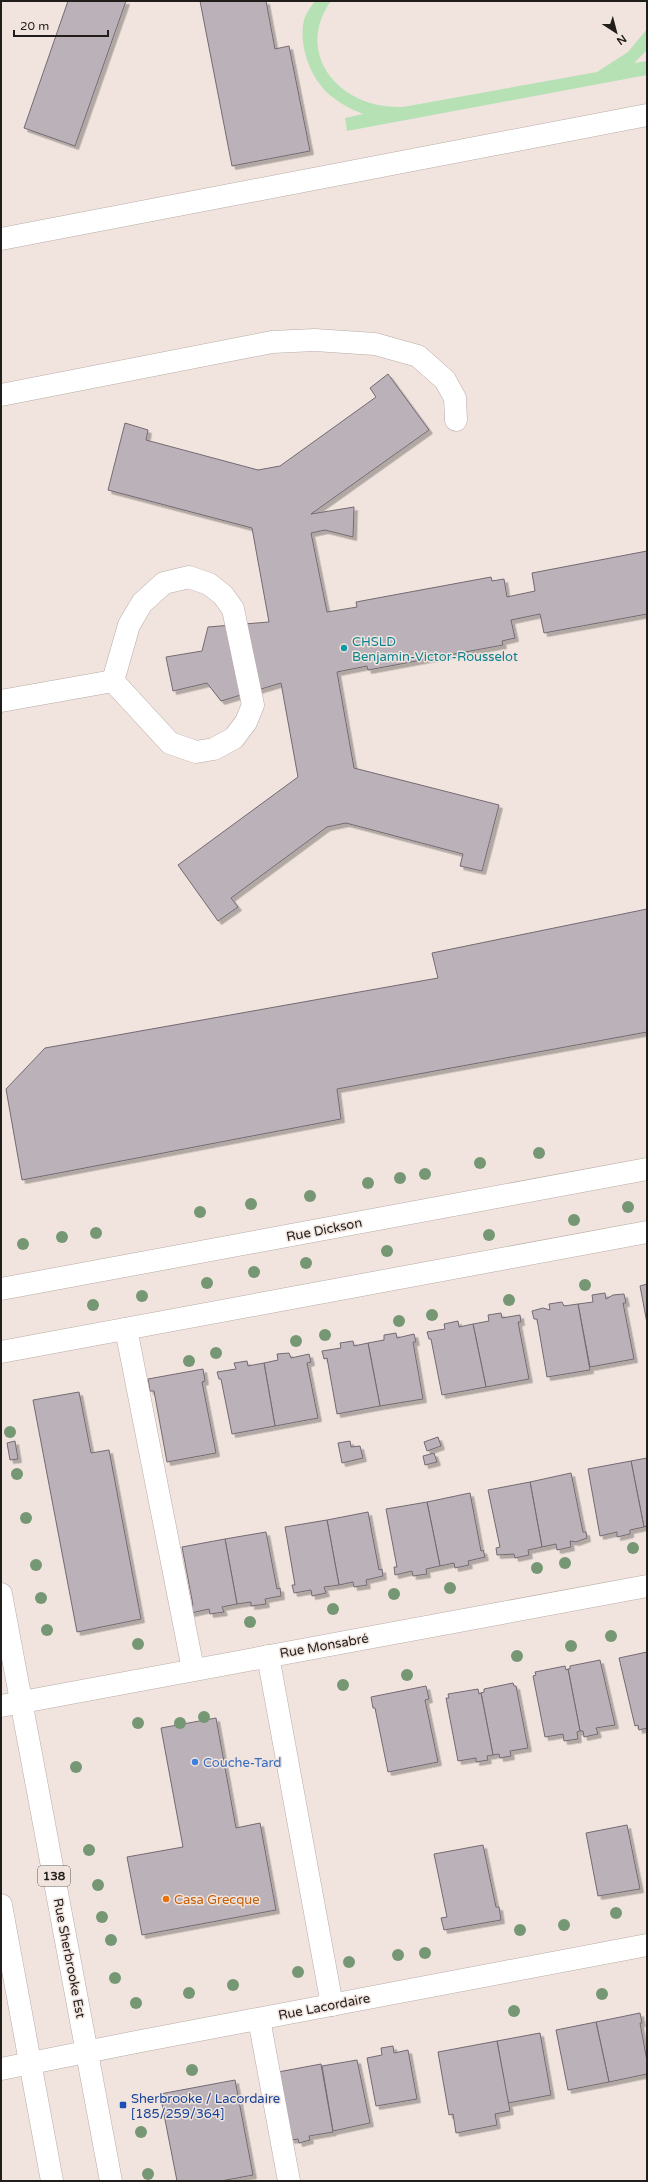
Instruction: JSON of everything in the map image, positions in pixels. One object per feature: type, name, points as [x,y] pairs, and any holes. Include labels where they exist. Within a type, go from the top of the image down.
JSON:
[{"type":"main road","points":[[1,239],[647,115]]},
{"type":"main road","points":[[1,395],[272,342],[315,340],[375,344],[418,356],[445,380],[455,398],[456,420]]},
{"type":"main road","points":[[189,577],[209,584],[223,595],[233,609],[253,705],[246,722],[234,738],[214,749],[196,752],[170,743],[113,681],[129,625],[142,603],[164,583],[189,577]]},
{"type":"main road","points":[[1,701],[113,681]]},
{"type":"main road","name":"Rue Dickson","points":[[1,1288],[647,1169]]},
{"type":"main road","points":[[1,1352],[647,1232]]},
{"type":"main road","points":[[126,1329],[193,1669]]},
{"type":"main road","name":"Rue Monsabré","points":[[11,1704],[193,1669],[647,1586]]},
{"type":"main road","name":"Rue Sherbrooke Est","points":[[1,1594],[11,1704],[87,2052],[111,2181]]},
{"type":"main road","points":[[268,1656],[332,2005]]},
{"type":"main road","points":[[1,1905],[52,2181]]},
{"type":"main road","name":"Rue Lacordaire","points":[[1,2069],[647,1945]]},
{"type":"main road","points":[[259,2019],[289,2181]]},
{"type":"green space","points":[[315,1],[331,1],[322,16],[318,31],[318,46],[321,60],[328,74],[338,85],[351,95],[367,102],[403,107],[597,72],[628,52],[647,29],[647,50],[634,63],[647,61],[647,75],[347,131],[345,118],[363,114],[331,96],[324,89],[312,72],[305,51],[303,41],[304,20],[307,12]]},
{"type":"building","points":[[68,1],[126,1],[75,146],[24,128]]},
{"type":"building","points":[[200,1],[266,1],[275,49],[289,46],[310,151],[232,166]]},
{"type":"building","name":"CHSLD Benjamin-Victor-Rousselot","points":[[388,374],[429,430],[311,514],[354,507],[353,537],[325,530],[311,533],[327,612],[357,607],[356,602],[491,577],[492,581],[504,579],[507,597],[535,591],[532,573],[647,551],[647,614],[544,633],[540,614],[511,620],[515,638],[502,641],[503,645],[368,670],[367,666],[337,672],[354,768],[499,805],[482,871],[460,866],[463,854],[346,823],[327,827],[231,898],[238,907],[218,921],[178,865],[298,777],[281,683],[221,701],[207,683],[173,691],[166,657],[202,651],[208,627],[269,622],[252,528],[108,490],[125,423],[148,430],[146,440],[258,470],[280,466],[376,397],[370,388]]},
{"type":"building","points":[[647,909],[647,1032],[337,1089],[341,1119],[22,1180],[6,1089],[45,1048],[438,978],[432,953]]},
{"type":"building","points":[[647,1284],[647,1323],[640,1286]]},
{"type":"building","points":[[605,1293],[606,1299],[613,1295],[624,1294],[626,1303],[623,1303],[634,1359],[590,1367],[578,1304],[593,1302],[592,1295]]},
{"type":"building","points":[[562,1302],[564,1306],[578,1304],[590,1370],[547,1377],[537,1319],[534,1319],[532,1311],[543,1308],[550,1310],[549,1304]]},
{"type":"building","points":[[501,1313],[502,1318],[520,1315],[521,1322],[518,1322],[529,1379],[486,1387],[473,1324],[489,1321],[488,1315]]},
{"type":"building","points":[[458,1321],[459,1327],[473,1324],[486,1387],[442,1395],[431,1339],[429,1339],[427,1332],[445,1329],[444,1324]]},
{"type":"building","points":[[396,1333],[397,1338],[414,1334],[416,1342],[413,1342],[423,1399],[380,1406],[368,1343],[384,1340],[384,1335]]},
{"type":"building","points":[[353,1341],[354,1346],[368,1343],[380,1406],[337,1414],[327,1358],[324,1359],[322,1351],[341,1348],[340,1343]]},
{"type":"building","points":[[289,1353],[291,1358],[309,1354],[311,1362],[307,1363],[318,1418],[275,1426],[264,1363],[278,1360],[277,1354]]},
{"type":"building","points":[[247,1361],[248,1366],[264,1363],[275,1426],[232,1434],[221,1379],[219,1379],[217,1372],[236,1369],[234,1363]]},
{"type":"building","points":[[203,1369],[205,1381],[202,1382],[216,1453],[167,1462],[154,1391],[150,1391],[148,1379]]},
{"type":"building","points":[[79,1392],[91,1453],[109,1450],[141,1619],[77,1632],[33,1400]]},
{"type":"building","points":[[438,1437],[441,1446],[427,1451],[424,1442]]},
{"type":"building","points":[[15,1441],[18,1459],[10,1460],[7,1443]]},
{"type":"building","points":[[350,1441],[351,1447],[360,1446],[363,1458],[342,1463],[338,1443]]},
{"type":"building","points":[[434,1453],[437,1462],[425,1465],[423,1456]]},
{"type":"building","points":[[647,1458],[647,1526],[644,1527],[631,1461]]},
{"type":"building","points":[[631,1461],[644,1527],[630,1530],[630,1534],[617,1537],[617,1532],[600,1536],[588,1469]]},
{"type":"building","points":[[571,1473],[583,1532],[586,1532],[587,1538],[576,1542],[570,1541],[571,1547],[557,1550],[556,1544],[542,1547],[530,1482]]},
{"type":"building","points":[[530,1482],[542,1547],[528,1550],[529,1555],[515,1558],[514,1554],[497,1555],[496,1548],[500,1547],[488,1490]]},
{"type":"building","points":[[470,1493],[481,1551],[483,1550],[485,1557],[468,1561],[469,1565],[455,1568],[454,1563],[440,1566],[427,1502]]},
{"type":"building","points":[[427,1502],[440,1566],[426,1569],[427,1574],[413,1576],[412,1571],[395,1575],[394,1567],[397,1567],[386,1509]]},
{"type":"building","points":[[368,1512],[379,1570],[382,1569],[383,1576],[366,1580],[367,1585],[354,1587],[353,1582],[339,1585],[327,1520]]},
{"type":"building","points":[[327,1520],[339,1585],[324,1587],[326,1593],[312,1596],[311,1590],[294,1593],[292,1585],[295,1585],[285,1527]]},
{"type":"building","points":[[266,1532],[277,1589],[280,1588],[281,1596],[265,1599],[266,1604],[251,1606],[251,1602],[237,1604],[225,1539]]},
{"type":"building","points":[[225,1539],[237,1604],[222,1607],[224,1612],[210,1614],[209,1609],[191,1613],[189,1606],[193,1605],[182,1547]]},
{"type":"building","points":[[647,1652],[647,1728],[639,1730],[638,1725],[635,1726],[619,1658]]},
{"type":"building","points":[[600,1660],[615,1725],[596,1728],[598,1734],[584,1737],[583,1731],[580,1731],[568,1669],[570,1669],[570,1666]]},
{"type":"building","points":[[565,1666],[566,1670],[568,1669],[580,1731],[577,1732],[578,1739],[564,1741],[563,1734],[545,1737],[533,1676],[536,1675],[535,1672]]},
{"type":"building","points":[[513,1683],[514,1686],[516,1686],[528,1748],[510,1751],[511,1756],[500,1758],[499,1754],[493,1755],[481,1693],[484,1692],[484,1689]]},
{"type":"building","points":[[426,1686],[429,1699],[425,1700],[438,1762],[388,1772],[375,1708],[373,1708],[371,1697]]},
{"type":"building","points":[[478,1689],[479,1694],[481,1693],[493,1755],[487,1756],[488,1760],[476,1762],[476,1758],[458,1761],[446,1698],[449,1698],[448,1694]]},
{"type":"building","points":[[216,1718],[236,1828],[260,1823],[276,1910],[142,1935],[127,1857],[183,1847],[161,1728]]},
{"type":"building","points":[[627,1825],[640,1889],[598,1896],[586,1833]]},
{"type":"building","points":[[483,1845],[496,1907],[499,1907],[501,1920],[444,1930],[441,1918],[447,1917],[434,1854]]},
{"type":"building","points":[[640,2013],[642,2023],[640,2023],[647,2061],[647,2074],[609,2082],[596,2022]]},
{"type":"building","points":[[596,2022],[609,2082],[568,2090],[556,2030]]},
{"type":"building","points":[[540,2033],[551,2095],[508,2103],[497,2041]]},
{"type":"building","points":[[497,2041],[510,2111],[495,2114],[497,2125],[456,2133],[453,2114],[449,2115],[438,2052]]},
{"type":"building","points":[[393,2046],[394,2053],[408,2050],[417,2099],[376,2106],[367,2058],[382,2055],[381,2048]]},
{"type":"building","points":[[357,2060],[370,2123],[333,2131],[322,2066]]},
{"type":"building","points":[[321,2064],[333,2132],[309,2136],[310,2140],[299,2143],[298,2139],[291,2140],[278,2072]]},
{"type":"building","points":[[235,2080],[253,2175],[221,2181],[177,2181],[160,2094]]},
{"type":"place","name":"CHSLD Benjamin-Victor-Rousselot","points":[[344,648]]},
{"type":"place","name":"Couche-Tard","points":[[195,1762]]},
{"type":"place","name":"Casa Grecque","points":[[166,1899]]},
{"type":"place","name":"Sherbrooke / Lacordaire [185/259/364]","points":[[123,2105]]}]
